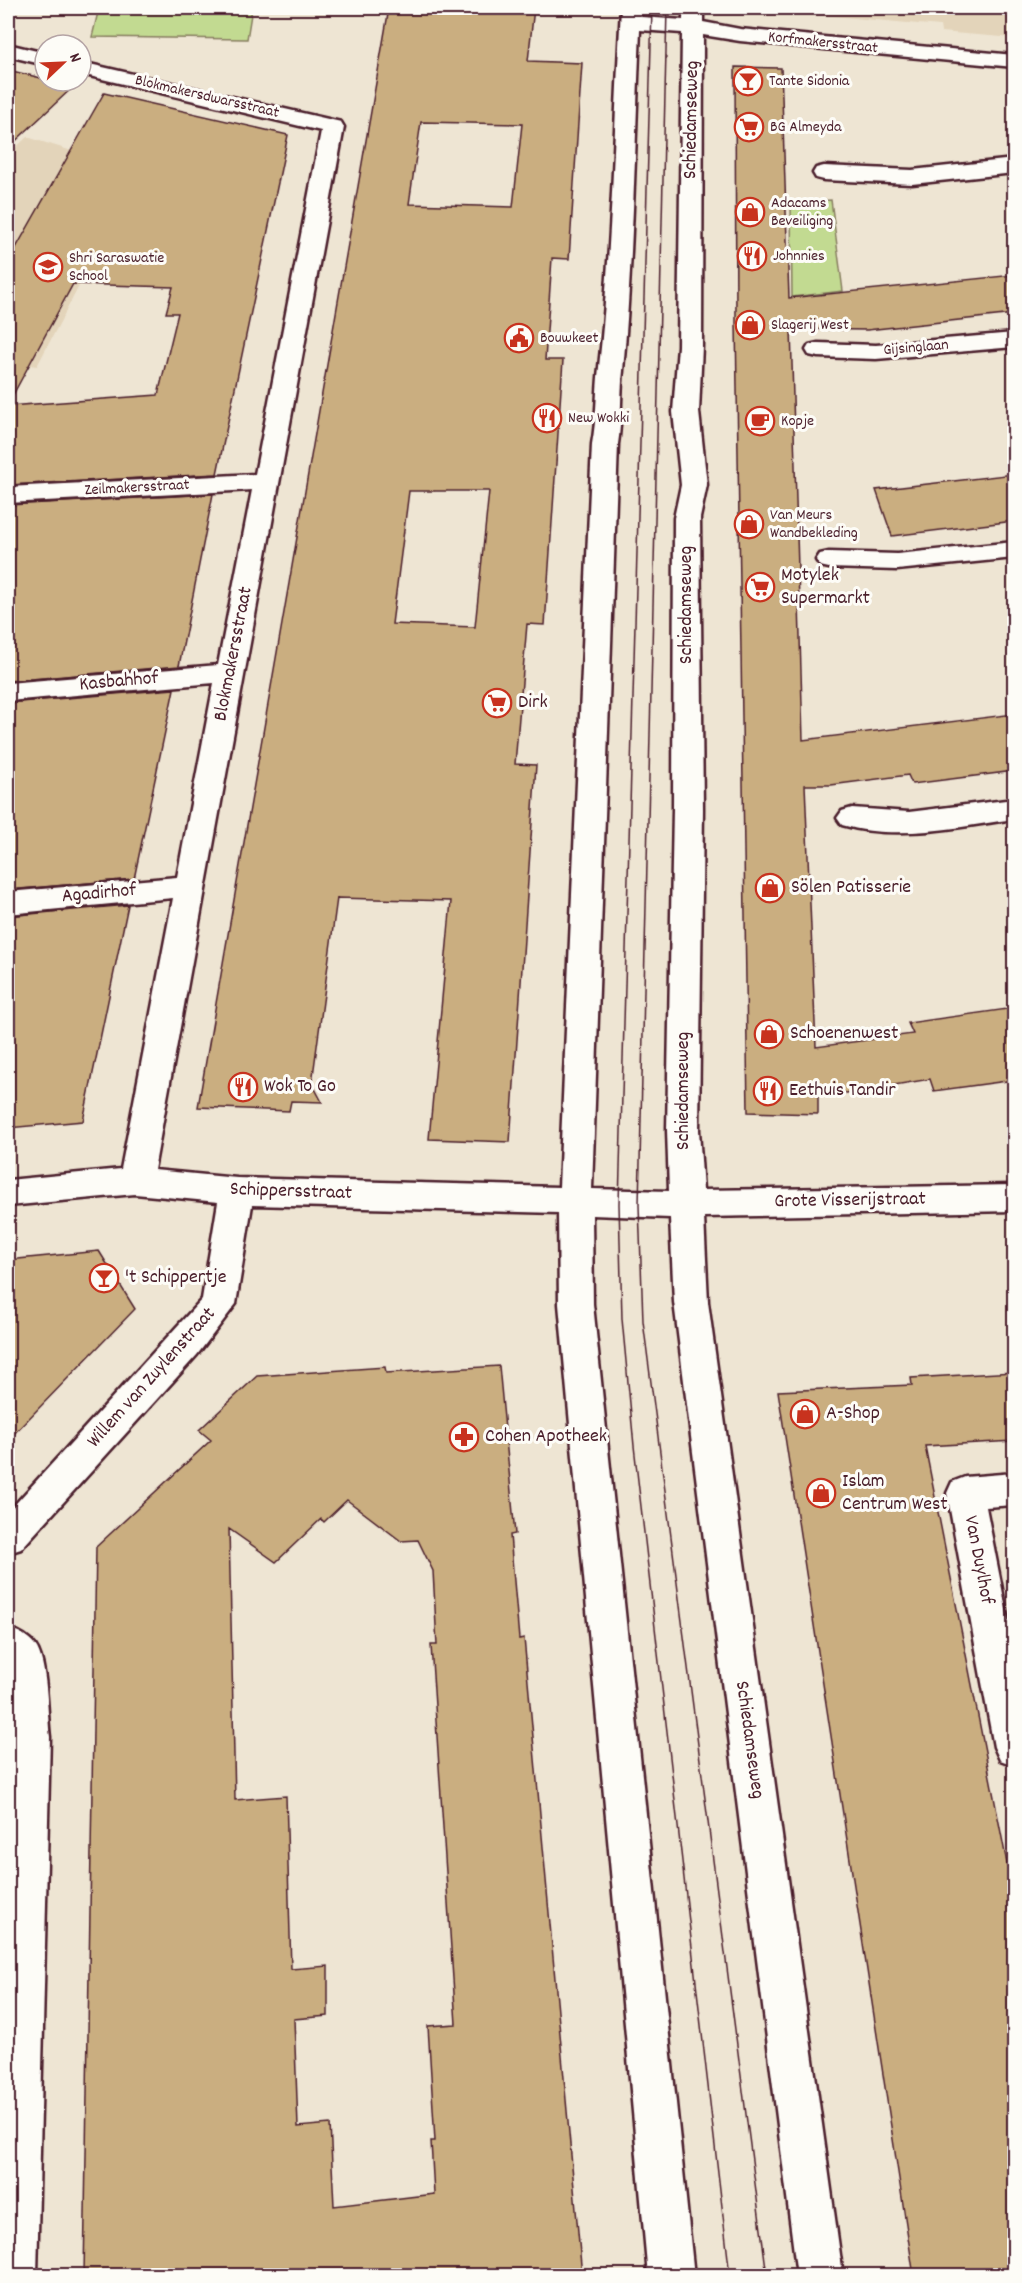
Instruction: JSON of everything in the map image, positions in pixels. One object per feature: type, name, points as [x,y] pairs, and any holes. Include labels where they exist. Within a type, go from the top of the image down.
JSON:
[{"type":"street","name":"Korfmakersstraat","points":[[631,15],[693,17],[741,34],[1014,61]]},
{"type":"street","points":[[631,15],[616,318],[610,375],[609,423],[605,444],[575,1201],[577,1316],[671,2276]]},
{"type":"street","name":"Schiedamseweg","points":[[693,17],[690,346],[686,412],[694,467],[694,485],[687,518],[688,810],[683,1130],[691,1302],[820,2276]]},
{"type":"street","points":[[8,50],[33,56]]},
{"type":"street","name":"Blokmakersdwarsstraat","points":[[93,71],[333,128]]},
{"type":"street","name":"Blokmakersstraat","points":[[135,1181],[333,128]]},
{"type":"street","points":[[824,173],[912,177],[1014,166]]},
{"type":"street","name":"Gijsinglaan","points":[[818,350],[876,352],[1014,340]]},
{"type":"street","name":"Zeilmakersstraat","points":[[8,495],[266,481]]},
{"type":"street","points":[[829,560],[897,562],[1014,550]]},
{"type":"street","name":"Kasbahhof","points":[[8,692],[230,673]]},
{"type":"street","points":[[852,818],[909,822],[1014,809]]},
{"type":"street","name":"Agadirhof","points":[[8,903],[190,886]]},
{"type":"street","name":"Schippersstraat","points":[[8,1193],[135,1181],[237,1191],[575,1201]]},
{"type":"street","name":"Willem van Zuylenstraat","points":[[8,1537],[185,1345],[219,1304],[237,1191]]},
{"type":"street","name":"Grote Visserijstraat","points":[[686,1203],[1014,1198]]},
{"type":"street","points":[[575,1201],[686,1203]]},
{"type":"street","name":"Van Duylhof","points":[[1014,1489],[965,1493],[1014,1747]]},
{"type":"street","points":[[8,1645],[22,1658],[30,1737],[14,2276]]},
{"type":"shaded area","points":[[801,8],[1014,8],[1014,38],[941,32],[940,26],[800,13]]},
{"type":"shaded area","name":"Shri Saraswatie School","points":[[27,137],[139,172],[37,366],[8,362],[8,155]]},
{"type":"green space","points":[[99,8],[252,8],[247,39],[93,37]]},
{"type":"green space","points":[[831,200],[843,291],[792,297],[791,203]]},
{"type":"building","points":[[389,8],[534,8],[528,61],[582,63],[569,259],[552,258],[545,360],[563,360],[545,625],[527,624],[515,764],[536,765],[510,1142],[429,1139],[451,901],[337,898],[312,1083],[322,1102],[291,1101],[289,1111],[198,1107]],"holes":[[[421,122],[522,124],[513,207],[409,204]],[[409,491],[489,491],[475,627],[392,624]]]},
{"type":"building","points":[[735,67],[781,68],[789,298],[1014,275],[1014,314],[867,330],[791,329],[803,740],[1014,714],[1014,771],[912,784],[908,775],[831,785],[805,785],[816,1047],[913,1034],[908,1023],[1014,1008],[1014,1080],[934,1091],[930,1079],[846,1093],[818,1091],[818,1114],[748,1112],[736,323]]},
{"type":"building","points":[[8,70],[33,76],[33,93],[67,93],[8,148]]},
{"type":"building","points":[[104,93],[288,135],[217,474],[8,485],[8,406],[158,395],[178,313],[166,313],[173,287],[73,284],[8,404],[8,262]]},
{"type":"building","points":[[1014,474],[1014,521],[892,536],[876,490]]},
{"type":"building","points":[[213,494],[179,666],[8,681],[8,505]]},
{"type":"building","points":[[174,689],[134,879],[8,890],[8,703]]},
{"type":"building","points":[[128,905],[83,1121],[8,1128],[8,916]]},
{"type":"building","points":[[99,1251],[135,1309],[8,1440],[8,1260]]},
{"type":"building","points":[[499,1366],[515,1534],[510,1535],[519,1639],[524,1638],[582,2276],[84,2276],[96,1547],[211,1440],[199,1430],[257,1376],[385,1367],[386,1373]],"holes":[[[347,1500],[401,1541],[418,1540],[433,1571],[437,1645],[431,1645],[456,2024],[428,2026],[435,2141],[431,2141],[434,2194],[334,2206],[330,2124],[298,2127],[294,2019],[328,2016],[328,1966],[291,1969],[286,1796],[235,1800],[229,1529],[276,1562],[321,1519],[324,1522]]]},
{"type":"building","points":[[1014,1372],[1014,1441],[925,1446],[1014,1899],[1014,2276],[914,2276],[778,1391],[912,1385],[911,1378]]},
{"type":"tram line","points":[[652,8],[619,1204],[622,1319],[634,1446],[730,2276]]},
{"type":"tram line","points":[[667,8],[639,1205],[643,1321],[767,2276]]},
{"type":"place","name":"Tante Sidonia","points":[[748,81]]},
{"type":"place","name":"BG Almeyda","points":[[749,127]]},
{"type":"place","name":"Adacams Beveiliging","points":[[750,212]]},
{"type":"place","name":"Johnnies","points":[[752,256]]},
{"type":"place","name":"Shri Saraswatie School","points":[[48,267]]},
{"type":"place","name":"Slagerij West","points":[[750,325]]},
{"type":"place","name":"Bouwkeet","points":[[519,338]]},
{"type":"place","name":"New Wokki","points":[[547,418]]},
{"type":"place","name":"Kopje","points":[[760,421]]},
{"type":"place","name":"Van Meurs Wandbekleding","points":[[749,524]]},
{"type":"place","name":"Motylek Supermarkt","points":[[760,587]]},
{"type":"place","name":"Dirk","points":[[497,703]]},
{"type":"place","name":"Sölen Patisserie","points":[[770,888]]},
{"type":"place","name":"Schoenenwest","points":[[769,1034]]},
{"type":"place","name":"Wok To Go","points":[[243,1087]]},
{"type":"place","name":"Eethuis Tandir","points":[[768,1091]]},
{"type":"place","name":"'t Schippertje","points":[[104,1278]]},
{"type":"place","name":"A-Shop","points":[[805,1414]]},
{"type":"place","name":"Cohen Apotheek","points":[[464,1437]]},
{"type":"place","name":"Islam Centrum West","points":[[821,1493]]}]
